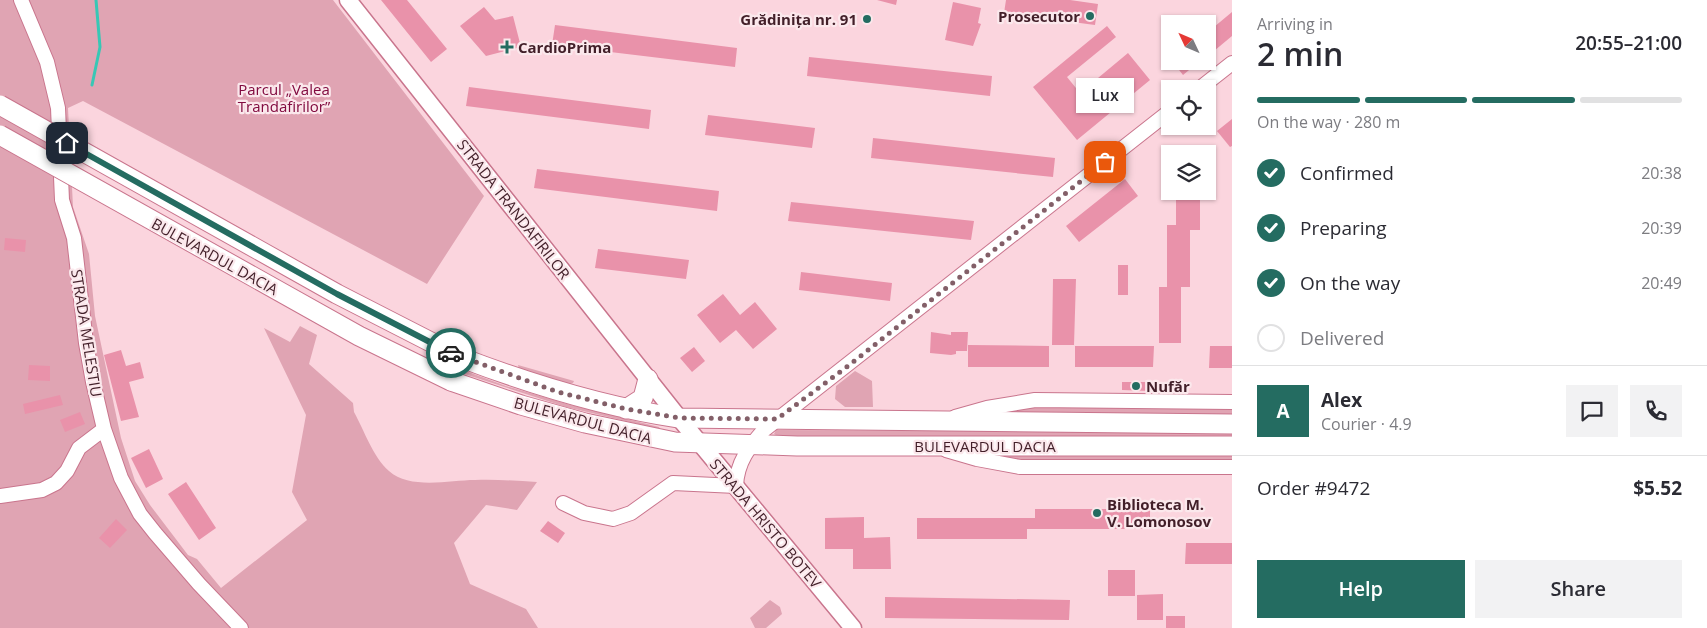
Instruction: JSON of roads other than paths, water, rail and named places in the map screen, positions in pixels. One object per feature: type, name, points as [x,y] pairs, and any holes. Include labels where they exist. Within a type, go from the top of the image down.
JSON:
[{"type":"highway","name":"BULEVARDUL DACIA","points":[[0,105],[337,294],[462,358],[558,392],[626,409],[679,418],[1232,424]]},
{"type":"highway","name":"BULEVARDUL DACIA","points":[[0,136],[359,336],[451,381],[521,405],[585,423],[658,439],[700,444],[1232,446]]},
{"type":"highway","points":[[626,409],[643,398],[648,379]]},
{"type":"main road","name":"STRADA TRANDAFIRILOR","points":[[348,0],[679,418]]},
{"type":"main road","name":"STRADA HRISTO BOTEV","points":[[679,418],[853,628]]},
{"type":"street","name":"STRADA MELESTIU","points":[[21,0],[47,62],[58,108],[62,200],[74,238],[86,343],[104,429],[121,478],[140,514],[198,584],[241,628]]},
{"type":"street","points":[[1210,80],[1232,63]]},
{"type":"street","points":[[563,503],[584,513],[613,519],[631,513],[673,483],[736,486],[736,473],[750,445],[777,419],[842,371],[1161,118]]},
{"type":"street","name":"BULEVARDUL DACIA","points":[[944,420],[987,408],[1035,400],[1232,402]]},
{"type":"street","points":[[0,496],[42,490],[56,483],[67,471],[80,448],[104,429]]},
{"type":"street","points":[[931,446],[977,459],[1020,467],[1232,467]]},
{"type":"waterway","points":[[92,85],[100,47],[96,0]]},
{"type":"place","name":"Prosecutor","points":[[1090,16]]},
{"type":"place","name":"Grădinița nr. 91","points":[[867,19]]},
{"type":"place","name":"CardioPrima","points":[[507,47]]},
{"type":"place","name":"Lux","points":[[1105,162]]},
{"type":"place","name":"Nufăr","points":[[1136,386]]},
{"type":"place","name":"Biblioteca M. V. Lomonosov","points":[[1097,513]]},
{"type":"park label","name":"Parcul „Valea Trandafirilor”","points":[[284,98]]}]
